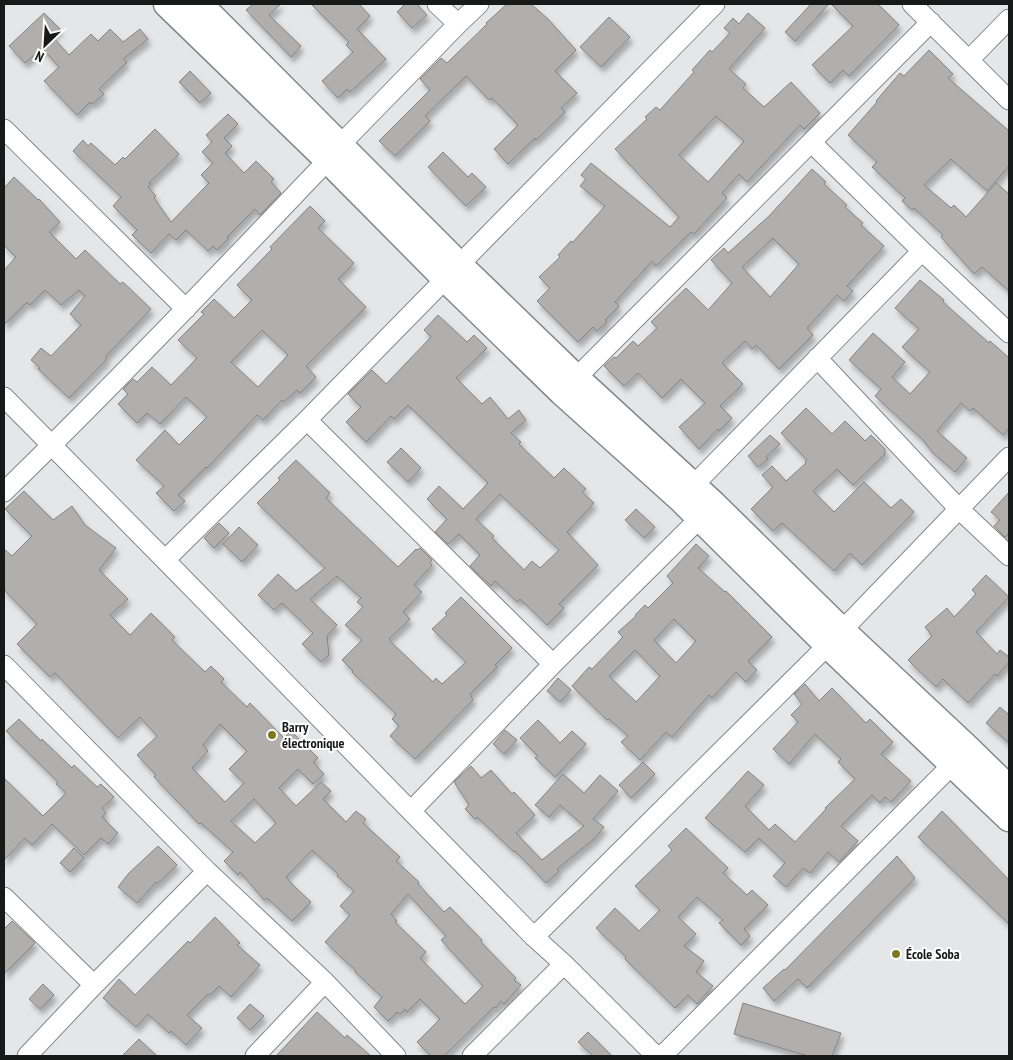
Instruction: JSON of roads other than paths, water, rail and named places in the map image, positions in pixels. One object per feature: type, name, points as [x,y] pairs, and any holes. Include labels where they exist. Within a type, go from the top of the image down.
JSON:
[{"type":"street","points":[[167,4],[333,153]]},
{"type":"street","points":[[199,4],[333,153],[452,272],[562,392],[687,492]]},
{"type":"street","points":[[437,4],[458,24]]},
{"type":"street","points":[[4,492],[186,309],[333,153],[479,4]]},
{"type":"street","points":[[165,560],[307,420],[715,4]]},
{"type":"street","points":[[912,4],[1009,100]]},
{"type":"street","points":[[969,60],[1009,19]]},
{"type":"street","points":[[576,378],[931,22]]},
{"type":"street","points":[[4,129],[186,309]]},
{"type":"street","points":[[812,143],[1009,333]]},
{"type":"street","points":[[687,492],[922,251]]},
{"type":"street","points":[[452,272],[576,378],[687,492],[834,638],[952,765],[1008,808]]},
{"type":"street","points":[[818,358],[959,509],[1009,556]]},
{"type":"street","points":[[4,397],[534,937],[564,964],[656,1056]]},
{"type":"street","points":[[307,420],[553,664]]},
{"type":"street","points":[[534,937],[834,638],[1009,457]]},
{"type":"street","points":[[411,811],[553,664],[707,511]]},
{"type":"street","points":[[834,638],[960,741],[1008,808]]},
{"type":"street","points":[[4,664],[207,871],[325,982],[396,1056]]},
{"type":"street","points":[[662,1056],[952,765]]},
{"type":"street","points":[[27,1056],[207,871]]},
{"type":"street","points":[[4,897],[94,985]]},
{"type":"street","points":[[472,1056],[564,964]]},
{"type":"street","points":[[254,1056],[325,982]]},
{"type":"place","name":"Barry électronique","points":[[272,735]]},
{"type":"place","name":"École Soba","points":[[896,954]]}]
